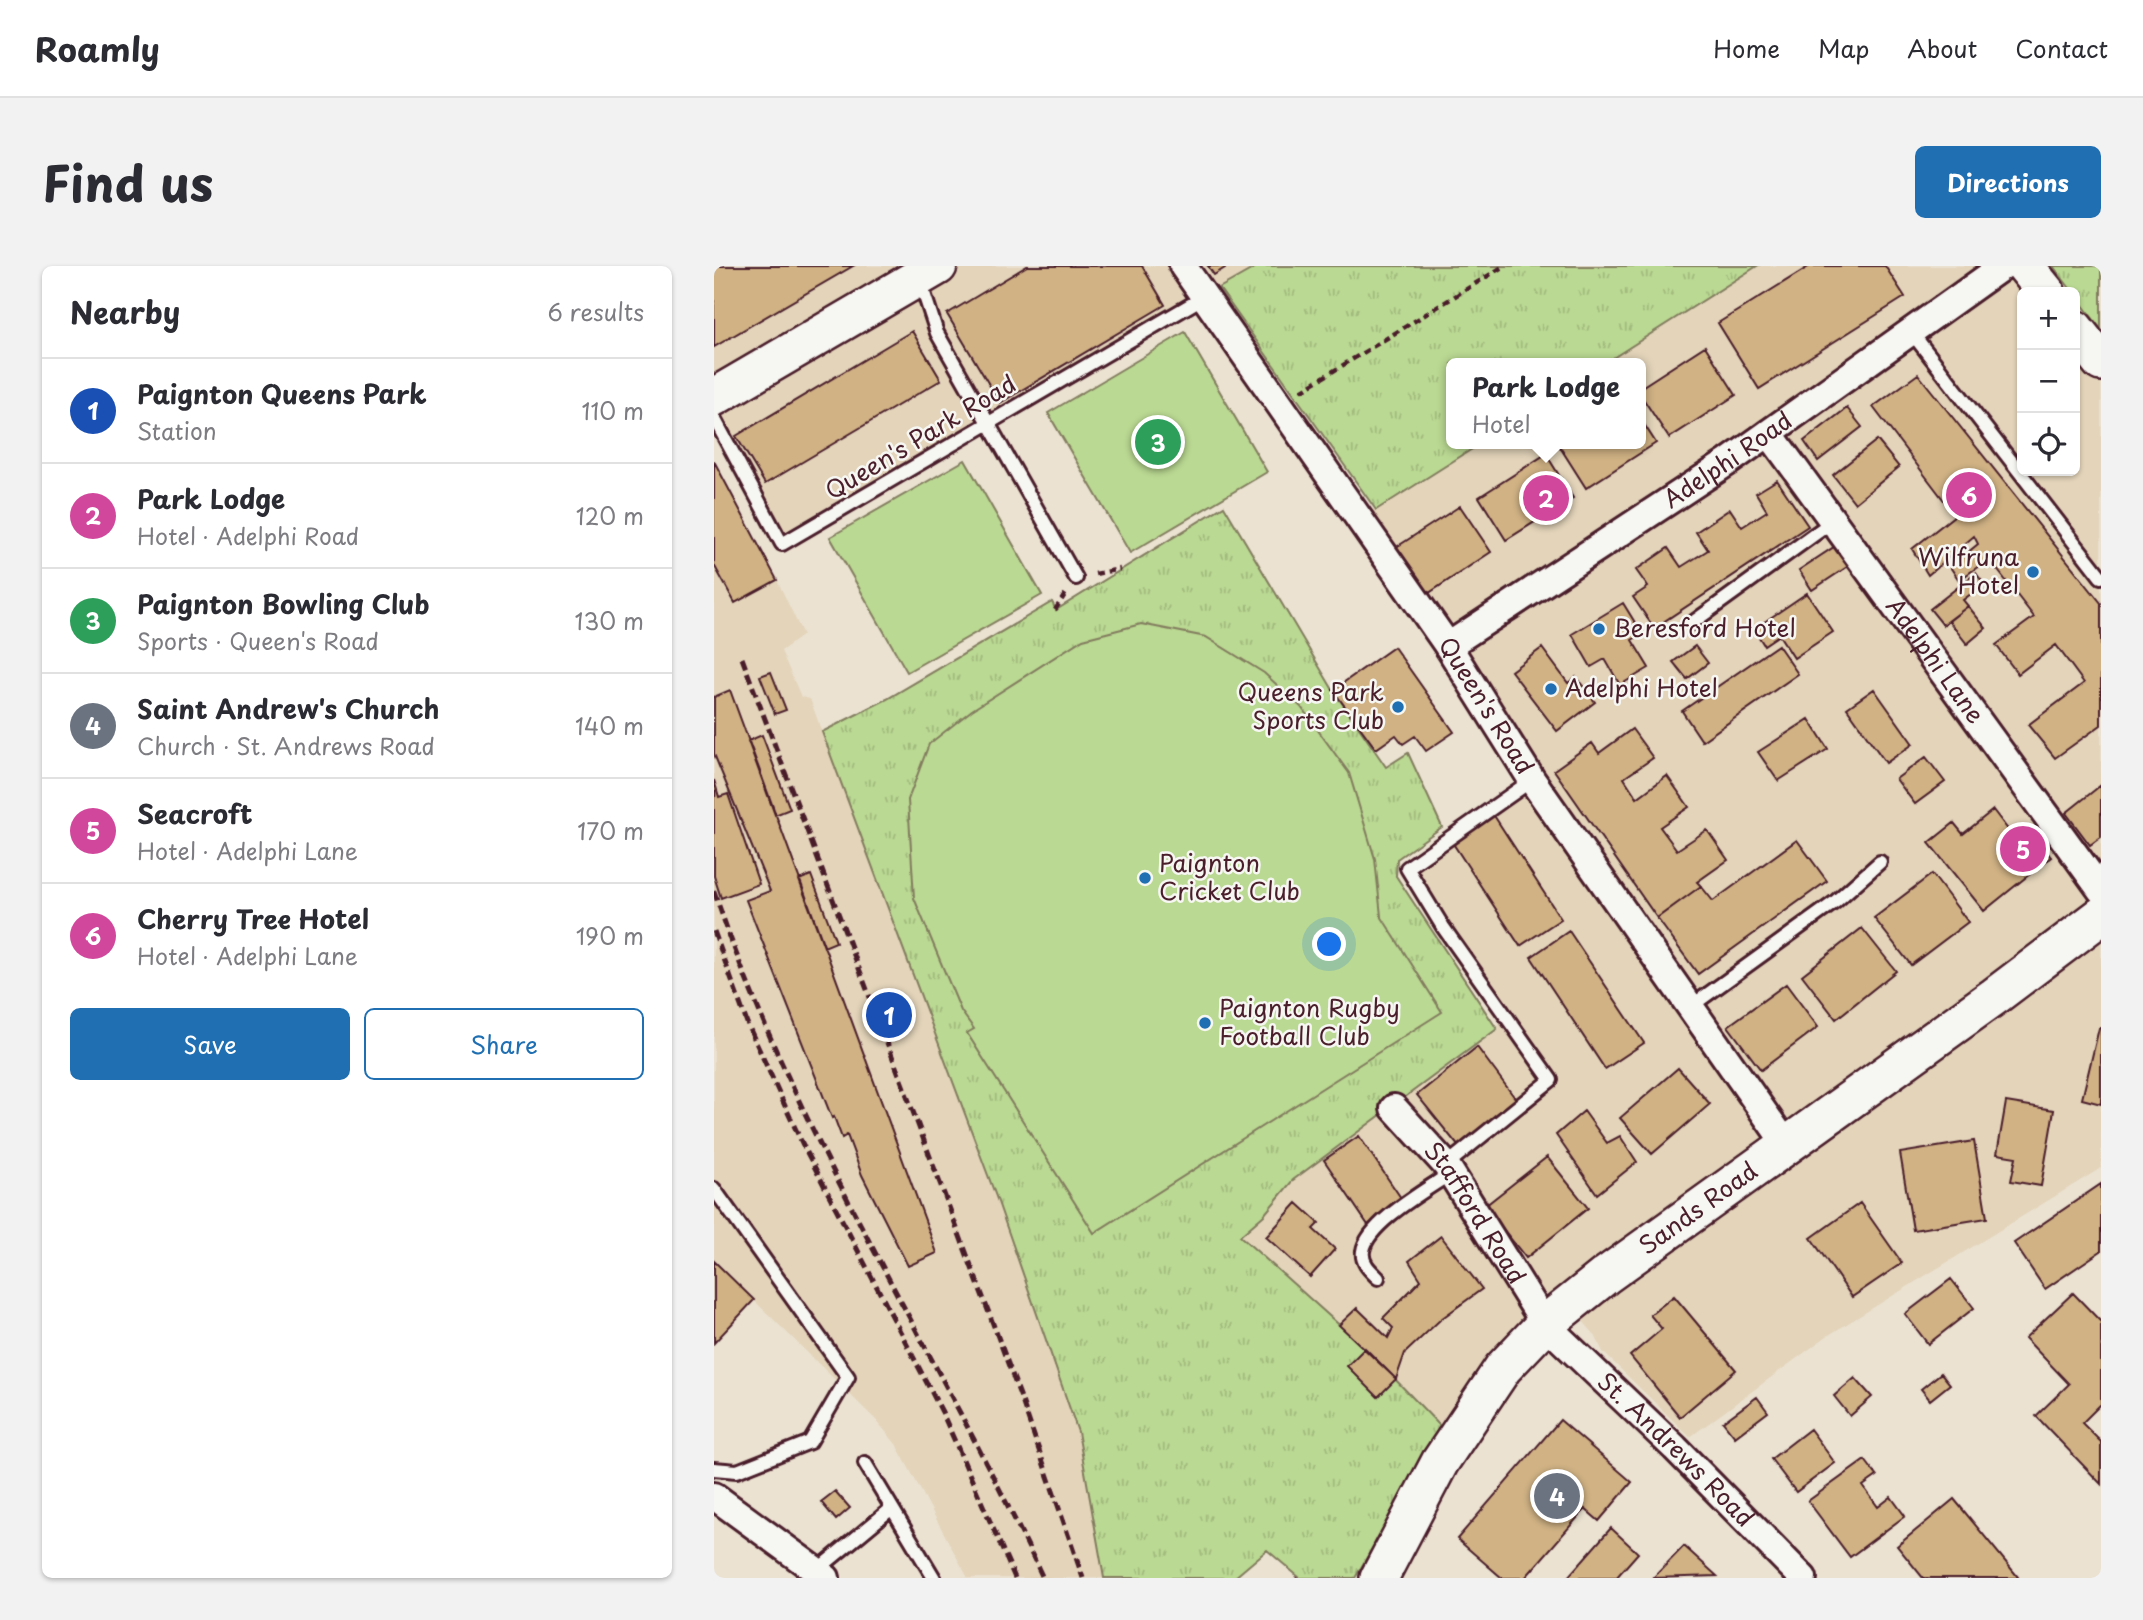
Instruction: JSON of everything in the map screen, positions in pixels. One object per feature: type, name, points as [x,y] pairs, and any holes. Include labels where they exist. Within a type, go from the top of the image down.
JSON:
[{"type":"main road","points":[[2025,266],[2042,287]]},
{"type":"main road","points":[[714,397],[928,272]]},
{"type":"main road","points":[[2080,335],[2101,362]]},
{"type":"main road","name":"Sands Road","points":[[1379,1578],[1440,1462],[1503,1368],[1545,1324],[1605,1276],[1995,996],[2101,916]]},
{"type":"street","name":"Queen's Road","points":[[1183,266],[1448,646],[1532,780],[1786,1144]]},
{"type":"street","name":"Adelphi Road","points":[[1448,646],[1769,433],[2003,266]]},
{"type":"street","name":"Adelphi Lane","points":[[1769,433],[2101,890]]},
{"type":"street","name":"Stafford Road","points":[[1394,1108],[1448,1169],[1545,1324]]},
{"type":"street","name":"St. Andrews Road","points":[[1545,1324],[1675,1448],[1803,1578]]},
{"type":"street","points":[[714,1496],[821,1575]]},
{"type":"lane","points":[[928,272],[937,332],[1076,578]]},
{"type":"lane","name":"Queen's Park Road","points":[[714,418],[782,544],[1204,297]]},
{"type":"lane","points":[[1912,333],[2101,577]]},
{"type":"lane","points":[[1692,623],[1833,521]]},
{"type":"lane","points":[[1378,1279],[1365,1264],[1362,1253],[1368,1236],[1551,1080],[1443,927],[1407,868],[1532,780]]},
{"type":"lane","points":[[1690,1007],[1835,902],[1880,862]]},
{"type":"lane","points":[[714,1189],[848,1377],[810,1442],[737,1471],[714,1469]]},
{"type":"lane","points":[[865,1463],[934,1578]]},
{"type":"lane","points":[[821,1575],[892,1508]]},
{"type":"path","points":[[1280,404],[1504,266]]},
{"type":"path","points":[[714,790],[714,798]]},
{"type":"shaded area","points":[[714,266],[1258,266],[782,544],[714,418]]},
{"type":"shaded area","points":[[1757,266],[2025,266],[2042,287],[2017,287],[2017,476],[2080,476],[2080,335],[2101,362],[2101,1168],[1827,1336],[1690,1437],[1603,1352],[1595,1335],[1569,1305],[1442,1428],[1365,1348],[1240,1236],[1264,1215],[1293,1180],[1497,1030],[1503,1012],[1407,868],[1531,780],[1358,519],[1472,449],[1646,449],[1646,358],[1613,358]]},
{"type":"shaded area","points":[[714,565],[735,603],[777,580],[803,635],[781,651],[801,697],[810,699],[998,1202],[1078,1432],[1104,1578],[968,1578],[896,1444],[876,1420],[714,1261]]},
{"type":"green space","points":[[1258,266],[1757,266],[1613,358],[1446,358],[1446,449],[1472,449],[1376,510],[1219,288]]},
{"type":"green space","points":[[2053,266],[2101,266],[2101,329],[2080,301],[2080,287],[2069,287]]},
{"type":"green space","points":[[1185,332],[1267,472],[1130,553],[1048,413]]},
{"type":"green space","points":[[965,460],[1042,595],[907,672],[830,537]]},
{"type":"green space","points":[[1224,506],[1333,690],[1386,767],[1408,753],[1442,827],[1397,859],[1396,876],[1497,1029],[1293,1180],[1264,1215],[1240,1236],[1365,1348],[1442,1428],[1355,1578],[1300,1578],[1267,1550],[1234,1578],[1104,1578],[1078,1432],[998,1202],[822,732],[887,699],[1052,602],[1056,610]]},
{"type":"green space","name":"Paignton Cricket Club","points":[[1141,624],[1206,637],[1264,673],[1301,707],[1349,773],[1375,859],[1381,916],[1442,1012],[1094,1233],[967,1033],[974,1029],[961,1011],[914,898],[908,800],[929,744],[972,710],[1083,639]]},
{"type":"building","points":[[714,266],[853,266],[714,347]]},
{"type":"building","points":[[1027,266],[1142,266],[1165,305],[1000,403],[947,314]]},
{"type":"building","points":[[1208,266],[1228,266],[1214,275]]},
{"type":"building","points":[[1810,266],[1885,266],[1905,297],[1759,389],[1718,323]]},
{"type":"building","points":[[912,331],[941,380],[765,484],[736,436]]},
{"type":"building","points":[[1705,346],[1736,395],[1669,438],[1646,403],[1646,384]]},
{"type":"building","points":[[1918,374],[2101,603],[2101,725],[2055,758],[2028,725],[2084,683],[2056,645],[2018,674],[1996,645],[2034,617],[1989,559],[1959,580],[1950,567],[1978,544],[1974,536],[1928,575],[1912,549],[1955,515],[1873,407]]},
{"type":"building","points":[[1847,408],[1862,427],[1818,461],[1804,441]]},
{"type":"building","points":[[1646,427],[1656,443],[1586,488],[1561,449],[1646,449]]},
{"type":"building","points":[[1877,440],[1899,467],[1855,503],[1833,475]]},
{"type":"building","points":[[1546,454],[1573,498],[1506,540],[1479,497]]},
{"type":"building","points":[[714,461],[777,580],[735,603],[714,565]]},
{"type":"building","points":[[1777,480],[1808,526],[1654,628],[1633,597],[1648,587],[1636,570],[1668,548],[1681,567],[1708,550],[1696,532],[1730,509],[1742,527],[1767,511],[1756,493]]},
{"type":"building","points":[[1460,506],[1491,552],[1426,595],[1395,548]]},
{"type":"building","points":[[1837,545],[1850,565],[1812,590],[1799,570]]},
{"type":"building","points":[[1976,573],[1984,584],[1963,600],[1968,606],[1943,625],[1930,609]]},
{"type":"building","points":[[1807,593],[1833,632],[1794,658],[1779,635],[1764,645],[1754,629]]},
{"type":"building","points":[[1623,603],[1642,634],[1632,640],[1649,668],[1620,685],[1605,659],[1591,667],[1572,634]]},
{"type":"building","points":[[1968,606],[1986,628],[1967,644],[1949,621]]},
{"type":"building","points":[[1778,645],[1798,674],[1702,741],[1682,711]]},
{"type":"building","points":[[1695,646],[1708,663],[1687,679],[1673,662]]},
{"type":"building","points":[[1394,647],[1454,732],[1426,751],[1415,736],[1403,744],[1396,735],[1376,749],[1333,690]]},
{"type":"building","points":[[1542,648],[1568,683],[1576,677],[1595,702],[1557,731],[1511,671]]},
{"type":"building","points":[[771,672],[786,710],[775,714],[760,676]]},
{"type":"building","points":[[1874,689],[1913,744],[1886,763],[1847,708]]},
{"type":"building","points":[[730,690],[937,1253],[908,1266],[862,1175],[847,1135],[842,1138],[834,1117],[832,1118],[746,900],[770,891],[714,754],[714,697]]},
{"type":"building","points":[[1809,719],[1828,749],[1778,781],[1758,752]]},
{"type":"building","points":[[1632,729],[1653,758],[1624,778],[1637,798],[1667,776],[1689,807],[1660,827],[1677,850],[1707,830],[1728,860],[1697,882],[1701,886],[1657,918],[1554,770],[1592,743],[1599,753]]},
{"type":"building","points":[[762,735],[790,809],[775,815],[748,741]]},
{"type":"building","points":[[1926,757],[1945,782],[1915,804],[1896,779]]},
{"type":"building","points":[[714,780],[719,797],[728,794],[759,884],[721,898],[714,876]]},
{"type":"building","points":[[2101,785],[2101,837],[2090,845],[2066,813]]},
{"type":"building","points":[[1993,810],[2016,840],[2029,830],[2051,857],[1984,911],[1929,843],[1954,823],[1963,834]]},
{"type":"building","points":[[1493,814],[1561,919],[1520,946],[1452,842]]},
{"type":"building","points":[[1797,840],[1827,881],[1698,974],[1657,918],[1701,886],[1713,901]]},
{"type":"building","points":[[1932,874],[1968,922],[1911,965],[1874,918]]},
{"type":"building","points":[[811,875],[836,942],[824,947],[799,880]]},
{"type":"building","points":[[1862,928],[1896,971],[1836,1019],[1802,975]]},
{"type":"building","points":[[1569,931],[1644,1043],[1605,1069],[1531,957]]},
{"type":"building","points":[[1786,984],[1818,1027],[1761,1070],[1728,1026]]},
{"type":"building","points":[[2101,1028],[2101,1104],[2082,1099]]},
{"type":"building","points":[[1477,1047],[1518,1102],[1459,1147],[1417,1095]]},
{"type":"building","points":[[1678,1068],[1710,1104],[1652,1154],[1620,1118]]},
{"type":"building","points":[[2006,1102],[2054,1110],[2041,1186],[2011,1181],[2016,1157],[1997,1154]]},
{"type":"building","points":[[1584,1111],[1607,1143],[1620,1136],[1637,1162],[1597,1194],[1556,1135]]},
{"type":"building","points":[[1359,1136],[1403,1201],[1368,1225],[1324,1160]]},
{"type":"building","points":[[1974,1141],[1987,1218],[1913,1230],[1900,1153]]},
{"type":"building","points":[[1547,1157],[1588,1208],[1526,1258],[1485,1206]]},
{"type":"building","points":[[2101,1184],[2101,1251],[2045,1289],[2014,1243]]},
{"type":"building","points":[[1297,1203],[1319,1223],[1313,1229],[1335,1249],[1310,1277],[1266,1237]]},
{"type":"building","points":[[1860,1203],[1902,1263],[1852,1297],[1811,1238]]},
{"type":"building","points":[[1441,1236],[1482,1289],[1441,1319],[1405,1353],[1396,1379],[1339,1325],[1357,1308],[1388,1338],[1393,1328],[1383,1318],[1421,1280],[1409,1261]]},
{"type":"building","points":[[714,1261],[754,1300],[714,1343]]},
{"type":"building","points":[[1951,1279],[1974,1308],[1928,1344],[1905,1314]]},
{"type":"building","points":[[2073,1293],[2101,1322],[2101,1404],[2082,1423],[2101,1442],[2101,1484],[2036,1416],[2069,1384],[2025,1338]]},
{"type":"building","points":[[1674,1296],[1736,1370],[1680,1417],[1630,1356],[1662,1329],[1650,1315]]},
{"type":"building","points":[[1365,1348],[1396,1379],[1378,1397],[1347,1366]]},
{"type":"building","points":[[1941,1373],[1950,1384],[1930,1400],[1921,1389]]},
{"type":"building","points":[[1855,1378],[1872,1397],[1850,1416],[1834,1396]]},
{"type":"building","points":[[1757,1397],[1768,1412],[1735,1437],[1723,1422]]},
{"type":"building","points":[[1560,1420],[1632,1482],[1599,1521],[1585,1509],[1525,1578],[1502,1578],[1457,1539]]},
{"type":"building","points":[[1810,1429],[1835,1463],[1796,1492],[1771,1459]]},
{"type":"building","points":[[1865,1460],[1877,1476],[1863,1486],[1878,1507],[1891,1497],[1905,1516],[1850,1557],[1808,1501]]},
{"type":"building","points":[[835,1491],[850,1508],[836,1520],[821,1502]]},
{"type":"building","points":[[1954,1499],[2017,1578],[1923,1578],[1897,1546]]},
{"type":"building","points":[[1611,1528],[1638,1553],[1616,1578],[1567,1578]]},
{"type":"building","points":[[1684,1546],[1717,1576],[1653,1578]]},
{"type":"railway","points":[[742,658],[1021,1398],[1083,1578]]},
{"type":"railway","points":[[714,891],[747,981],[825,1154],[1043,1578]]},
{"type":"railway","points":[[714,931],[747,1023],[802,1143],[942,1412],[1015,1578]]},
{"type":"place","name":"Paignton Bowling Club","points":[[1158,442]]},
{"type":"place","name":"Cherry Tree Hotel","points":[[1969,495]]},
{"type":"place","name":"Park Lodge","points":[[1546,498]]},
{"type":"place","name":"Wilfruna Hotel","points":[[2033,572]]},
{"type":"place","name":"Beresford Hotel","points":[[1599,629]]},
{"type":"place","name":"Adelphi Hotel","points":[[1551,689]]},
{"type":"place","name":"Queens Park Sports Club","points":[[1398,707]]},
{"type":"place","name":"Seacroft","points":[[2023,849]]},
{"type":"place","name":"Paignton Cricket Club","points":[[1145,878]]},
{"type":"place","name":"Paignton Queens Park","points":[[889,1015]]},
{"type":"place","name":"Paignton Rugby Football Club","points":[[1205,1023]]},
{"type":"place","name":"Saint Andrew's Church","points":[[1557,1496]]}]
